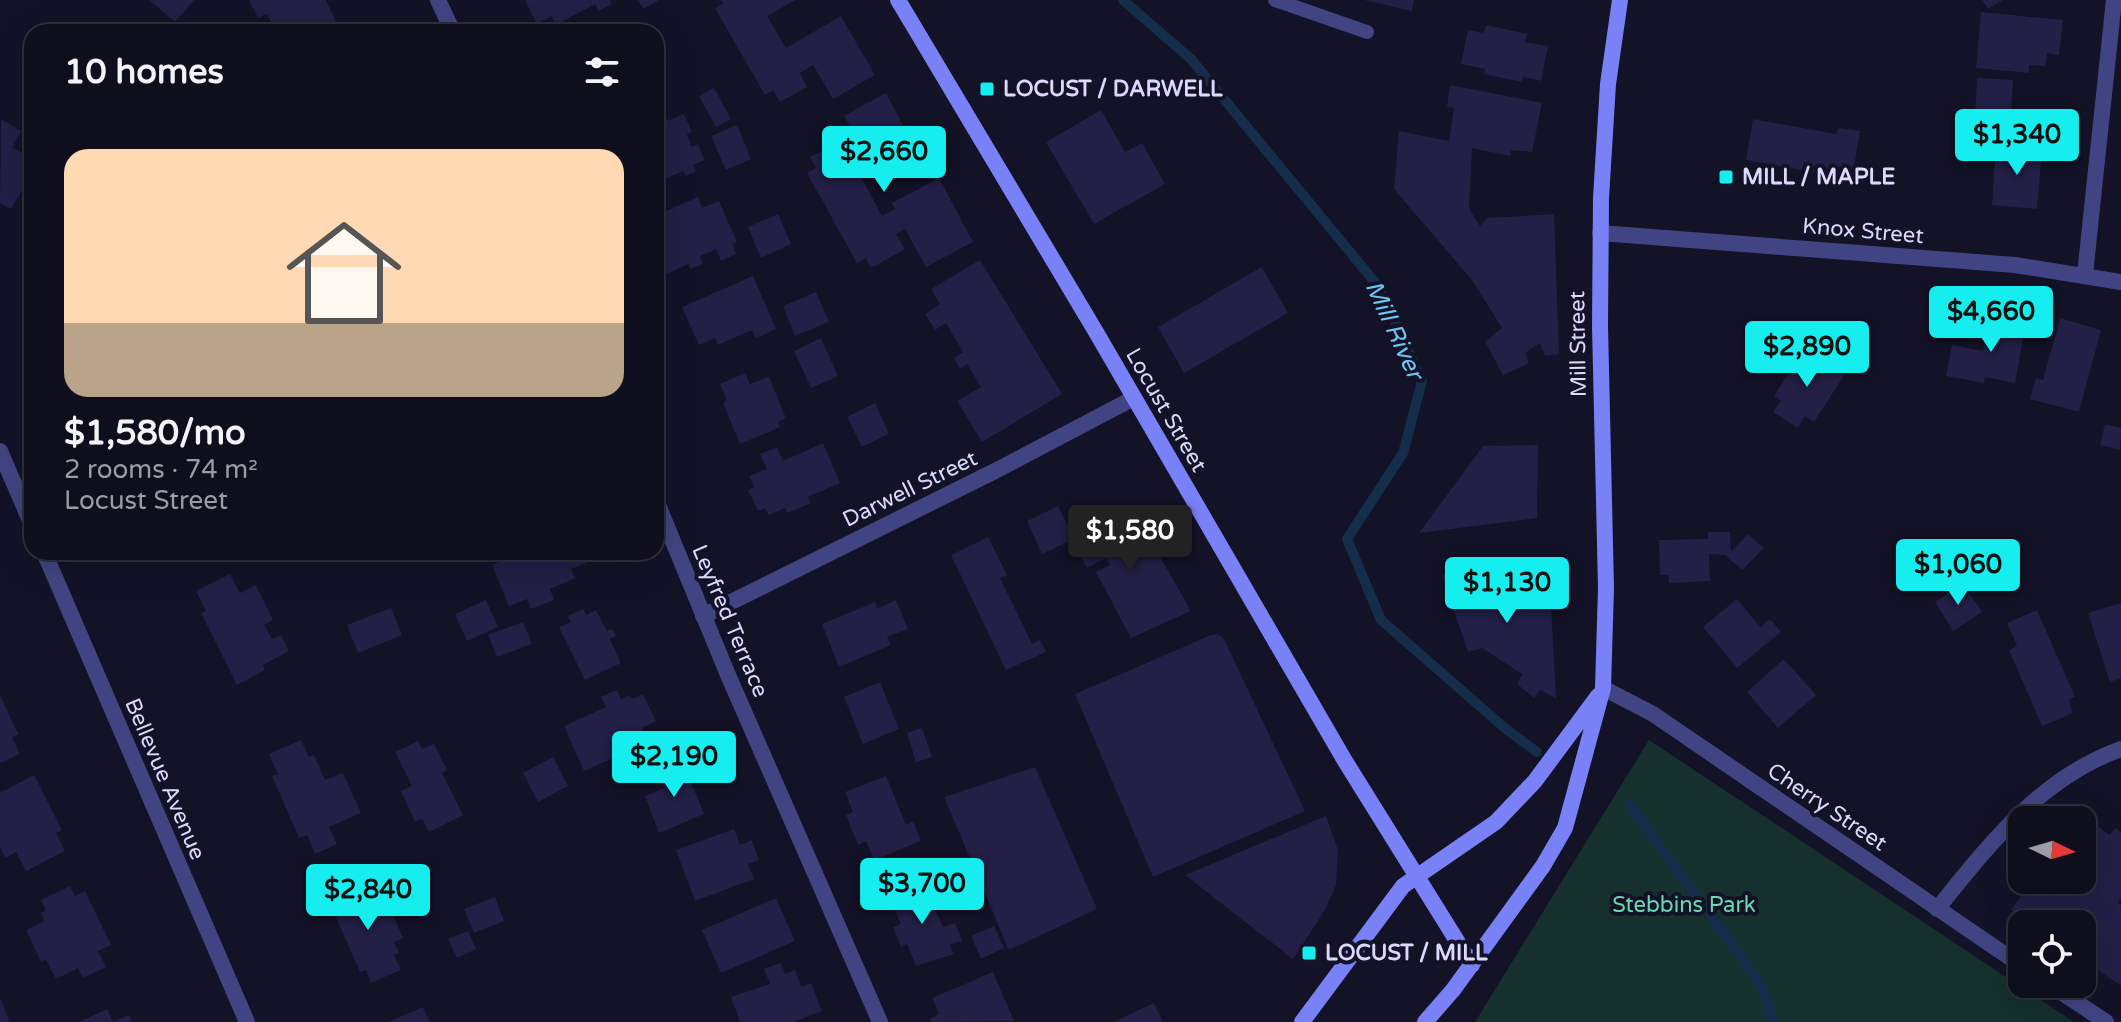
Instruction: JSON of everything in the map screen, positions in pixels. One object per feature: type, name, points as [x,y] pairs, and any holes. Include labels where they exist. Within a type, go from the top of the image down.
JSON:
[{"type":"main road","name":"Locust Street","points":[[898,0],[1329,734],[1472,965]]},
{"type":"main road","name":"Mill Street","points":[[1425,1022],[1472,965],[1543,866],[1565,828],[1603,688],[1606,588],[1600,233],[1604,128],[1620,0]]},
{"type":"main road","points":[[1302,1022],[1403,886],[1496,822],[1535,781],[1603,688]]},
{"type":"street","points":[[438,0],[449,24]]},
{"type":"street","points":[[2085,274],[2114,0]]},
{"type":"street","name":"Knox Street","points":[[1600,233],[2001,264],[2085,274],[2121,282]]},
{"type":"street","name":"Darwell Street","points":[[703,616],[1134,398]]},
{"type":"street","points":[[0,451],[24,506]]},
{"type":"street","name":"Leyfred Terrace","points":[[664,520],[880,1022]]},
{"type":"street","name":"Bellevue Avenue","points":[[47,560],[247,1022]]},
{"type":"street","name":"Cherry Street","points":[[1603,688],[1653,714],[2008,957]]},
{"type":"street","points":[[1937,909],[1990,842],[2020,811],[2077,770],[2121,749]]},
{"type":"street","points":[[2070,998],[2106,1022]]},
{"type":"lane","points":[[1275,0],[1367,32]]},
{"type":"green space","name":"Stebbins Park","points":[[1649,740],[2008,978],[2008,998],[2038,998],[2074,1022],[1475,1022]]},
{"type":"building","points":[[149,0],[194,0],[175,22]]},
{"type":"building","points":[[249,0],[326,0],[337,24],[272,24],[267,14],[258,18]]},
{"type":"building","points":[[525,0],[610,0],[612,4],[599,11],[595,4],[558,24],[551,16],[537,24]]},
{"type":"building","points":[[638,0],[659,0],[643,9]]},
{"type":"building","points":[[722,0],[796,0],[767,16],[786,48],[841,16],[875,75],[833,99],[813,65],[800,73],[807,87],[780,102],[773,90],[765,95],[715,8],[724,3]]},
{"type":"building","points":[[1364,0],[1414,0],[1412,11]]},
{"type":"building","points":[[1982,0],[2003,0],[1988,9]]},
{"type":"building","points":[[1981,12],[2063,20],[2059,55],[2047,53],[2045,66],[2029,65],[2029,73],[1976,68]]},
{"type":"building","points":[[1486,25],[1527,34],[1525,42],[1548,46],[1541,81],[1523,77],[1522,82],[1484,74],[1485,69],[1461,64],[1468,30],[1484,33]]},
{"type":"building","points":[[1977,78],[2013,80],[2011,113],[1991,112],[1991,120],[1975,119]]},
{"type":"building","points":[[1450,85],[1542,103],[1532,152],[1511,150],[1510,156],[1472,148],[1469,208],[1480,226],[1488,218],[1554,214],[1559,354],[1545,356],[1540,343],[1525,353],[1529,363],[1503,375],[1485,342],[1502,328],[1472,280],[1394,189],[1399,131],[1449,141],[1454,108],[1447,107]]},
{"type":"building","points":[[714,88],[731,119],[716,127],[699,96]]},
{"type":"building","points":[[886,93],[915,148],[874,170],[870,162],[857,169],[882,216],[895,209],[892,203],[939,178],[973,242],[926,267],[905,229],[896,234],[905,249],[871,268],[866,258],[857,263],[807,173],[816,168],[810,157],[845,139],[851,149],[860,145],[844,116]]},
{"type":"building","points":[[1101,110],[1125,152],[1142,143],[1165,184],[1094,224],[1046,142]]},
{"type":"building","points":[[664,114],[668,121],[684,114],[692,132],[687,134],[692,147],[698,144],[704,160],[693,165],[696,171],[686,176],[683,171],[664,179]]},
{"type":"building","points":[[1,119],[21,131],[12,147],[24,154],[24,187],[11,209],[0,203]]},
{"type":"building","points":[[1753,119],[1836,134],[1838,128],[1860,131],[1852,179],[1746,160]]},
{"type":"building","points":[[737,125],[751,159],[726,170],[711,136]]},
{"type":"building","points":[[1996,146],[2042,150],[2037,209],[1992,205]]},
{"type":"building","points":[[698,197],[702,208],[719,201],[737,242],[732,244],[736,254],[721,261],[716,249],[700,256],[703,264],[690,269],[688,264],[664,275],[664,212]]},
{"type":"building","points":[[778,214],[791,244],[761,258],[748,227]]},
{"type":"building","points":[[980,260],[1062,394],[982,442],[957,401],[981,387],[967,364],[960,369],[954,358],[963,352],[946,323],[935,330],[925,314],[940,304],[931,289]]},
{"type":"building","points":[[1262,267],[1288,313],[1184,373],[1158,327]]},
{"type":"building","points":[[753,276],[776,329],[756,338],[752,330],[718,345],[715,338],[699,345],[682,307]]},
{"type":"building","points":[[816,292],[829,322],[795,336],[783,306]]},
{"type":"building","points":[[1990,315],[2026,322],[2015,383],[1985,377],[1984,383],[1946,376],[1952,345],[1983,351]]},
{"type":"building","points":[[2060,318],[2101,330],[2079,412],[2030,399],[2036,378],[2043,380]]},
{"type":"building","points":[[821,338],[838,376],[811,388],[794,351]]},
{"type":"building","points":[[1804,348],[1845,374],[1814,422],[1805,416],[1798,428],[1773,412],[1781,401],[1774,396]]},
{"type":"building","points":[[745,373],[750,384],[769,377],[786,418],[778,422],[780,427],[740,444],[723,403],[727,400],[720,384]]},
{"type":"building","points":[[875,403],[889,434],[862,447],[847,417]]},
{"type":"building","points":[[2105,424],[2121,428],[2120,450],[2100,445]]},
{"type":"building","points":[[823,443],[840,483],[808,497],[811,503],[787,513],[785,508],[769,515],[765,508],[758,511],[748,490],[754,487],[749,476],[767,469],[760,454],[777,447],[783,461]]},
{"type":"building","points":[[1538,445],[1537,518],[1419,533],[1483,446]]},
{"type":"building","points":[[1088,504],[1101,526],[1124,512],[1142,544],[1151,541],[1191,611],[1131,638],[1096,572],[1110,565],[1106,558],[1087,568],[1075,546],[1087,540],[1072,514]]},
{"type":"building","points":[[1058,506],[1074,539],[1042,554],[1027,521]]},
{"type":"building","points":[[1708,532],[1730,532],[1731,552],[1748,534],[1764,548],[1742,570],[1725,555],[1709,554],[1710,581],[1669,583],[1669,575],[1660,575],[1659,540],[1708,539]]},
{"type":"building","points":[[988,537],[1007,575],[1000,578],[1032,644],[1040,640],[1046,652],[1006,670],[951,555]]},
{"type":"building","points":[[504,560],[585,560],[586,563],[571,569],[575,578],[550,589],[554,600],[531,609],[527,599],[509,606],[492,565]]},
{"type":"building","points":[[1487,564],[1491,583],[1510,578],[1510,590],[1550,587],[1556,698],[1540,690],[1534,698],[1517,684],[1522,674],[1482,648],[1468,652],[1442,575]]},
{"type":"building","points":[[230,574],[240,593],[256,585],[273,620],[264,625],[272,639],[281,635],[289,651],[263,665],[265,670],[237,685],[201,613],[206,611],[196,591]]},
{"type":"building","points":[[1963,584],[1982,612],[1953,631],[1935,602]]},
{"type":"building","points":[[1737,599],[1760,627],[1770,619],[1781,632],[1737,668],[1703,627]]},
{"type":"building","points":[[486,600],[498,627],[467,641],[455,614]]},
{"type":"building","points":[[896,600],[908,629],[887,637],[891,645],[839,667],[822,624],[875,602],[877,609]]},
{"type":"building","points":[[2121,603],[2121,678],[2110,682],[2088,613]]},
{"type":"building","points":[[391,608],[402,635],[358,653],[347,625]]},
{"type":"building","points":[[583,609],[586,615],[596,610],[607,631],[612,629],[616,636],[610,639],[621,663],[585,680],[559,627],[571,622],[568,616]]},
{"type":"building","points":[[2037,610],[2075,697],[2068,700],[2073,713],[2042,726],[2009,650],[2017,646],[2007,623]]},
{"type":"building","points":[[523,622],[532,644],[497,657],[488,635]]},
{"type":"building","points":[[1218,634],[1224,639],[1305,811],[1153,877],[1075,694]]},
{"type":"building","points":[[1784,659],[1816,695],[1778,728],[1747,692]]},
{"type":"building","points":[[880,682],[899,729],[863,744],[844,697]]},
{"type":"building","points":[[617,690],[621,699],[630,695],[632,699],[643,694],[656,721],[642,728],[649,742],[584,771],[564,726],[606,707],[601,697]]},
{"type":"building","points":[[0,695],[18,734],[12,738],[20,754],[0,763]]},
{"type":"building","points":[[922,728],[932,757],[916,762],[907,733]]},
{"type":"building","points":[[301,740],[309,757],[314,755],[325,780],[343,773],[361,813],[329,827],[337,844],[315,854],[307,835],[299,838],[272,776],[278,774],[269,754]]},
{"type":"building","points":[[418,741],[422,749],[434,744],[447,770],[442,773],[463,815],[429,832],[422,819],[415,822],[401,791],[412,786],[395,752]]},
{"type":"building","points":[[553,757],[568,786],[538,802],[523,773]]},
{"type":"building","points":[[682,760],[704,814],[659,833],[645,796],[664,788],[657,770]]},
{"type":"building","points":[[1035,767],[1097,909],[1009,950],[944,797]]},
{"type":"building","points":[[34,775],[62,830],[56,833],[65,851],[26,871],[16,852],[5,858],[0,847],[0,793]]},
{"type":"building","points":[[886,776],[906,825],[913,821],[921,841],[874,860],[866,841],[858,845],[846,815],[853,812],[845,792]]},
{"type":"building","points":[[1326,816],[1338,850],[1336,885],[1325,910],[1293,959],[1185,875]]},
{"type":"building","points":[[2096,825],[2110,835],[2115,828],[2121,832],[2121,898],[2118,903],[2121,905],[2121,986],[2096,969],[2096,910],[2011,910],[2022,894],[2096,894]]},
{"type":"building","points":[[734,829],[740,845],[752,840],[759,860],[748,864],[754,879],[695,901],[676,850]]},
{"type":"building","points":[[397,873],[405,895],[386,902],[378,880]]},
{"type":"building","points":[[365,881],[381,917],[392,913],[403,938],[394,942],[399,953],[394,955],[401,970],[371,983],[366,970],[360,972],[335,915],[341,912],[333,895]]},
{"type":"building","points":[[924,884],[943,927],[955,923],[962,941],[950,945],[954,954],[916,966],[907,944],[901,947],[893,927],[901,924],[888,894]]},
{"type":"building","points":[[70,886],[75,896],[85,891],[111,945],[98,951],[106,967],[83,978],[78,968],[56,979],[46,960],[41,962],[26,930],[44,921],[41,913],[46,910],[41,900]]},
{"type":"building","points":[[495,897],[504,921],[474,933],[464,909]]},
{"type":"building","points":[[776,898],[795,941],[721,973],[702,930]]},
{"type":"building","points":[[994,926],[1004,948],[981,959],[971,936]]},
{"type":"building","points":[[468,931],[476,949],[457,958],[448,939]]},
{"type":"building","points":[[781,963],[785,974],[795,970],[801,987],[811,983],[822,1011],[793,1022],[740,1022],[731,997],[770,984],[764,969]]},
{"type":"building","points":[[993,972],[1014,1021],[931,1022],[930,1019],[939,1014],[932,998]]},
{"type":"building","points":[[0,998],[10,1022],[0,1022]]},
{"type":"building","points":[[1154,1003],[1163,1022],[1113,1022]]},
{"type":"building","points":[[423,1007],[430,1022],[388,1022]]},
{"type":"building","points":[[107,1009],[113,1022],[79,1022]]},
{"type":"building","points":[[129,1015],[132,1022],[113,1022]]},
{"type":"waterway","name":"Mill River","points":[[1123,0],[1191,59],[1378,286],[1422,381],[1403,453],[1347,539],[1381,620],[1506,729],[1537,752]]},
{"type":"waterway","name":"Mill River","points":[[1629,804],[1759,982],[1774,1022]]},
{"type":"place","name":"LOCUST / DARWELL","points":[[987,89]]},
{"type":"place","name":"MILL / MAPLE","points":[[1726,177]]},
{"type":"place","name":"LOCUST / MILL","points":[[1309,953]]}]
